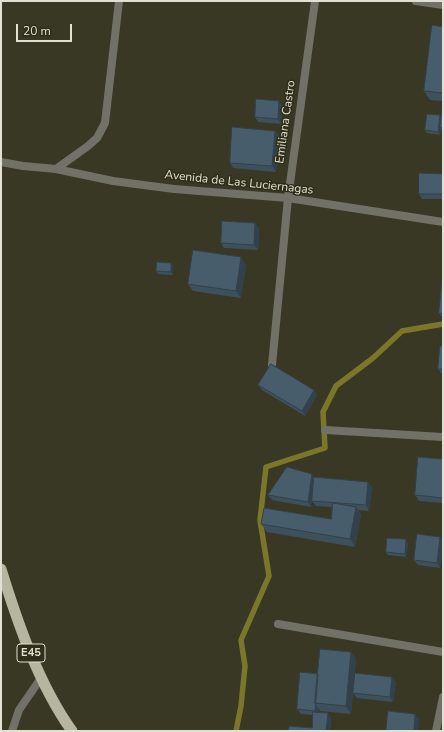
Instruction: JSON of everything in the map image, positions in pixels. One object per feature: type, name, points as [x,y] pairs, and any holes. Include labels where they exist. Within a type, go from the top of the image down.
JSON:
[{"type":"highway","name":"E45","points":[[1,569],[10,598],[41,678],[60,714],[72,731]]},
{"type":"street","points":[[56,169],[97,138],[105,122],[119,1]]},
{"type":"street","name":"Emiliana Castro","points":[[272,365],[288,198],[315,1]]},
{"type":"street","points":[[416,1],[443,5]]},
{"type":"street","name":"Avenida de Las Luciernagas","points":[[1,162],[56,169],[113,181],[174,189],[288,198],[443,222]]},
{"type":"street","points":[[325,430],[443,437]]},
{"type":"street","points":[[278,624],[443,652]]},
{"type":"street","points":[[12,731],[19,710],[41,678]]},
{"type":"street","points":[[436,731],[443,697]]},
{"type":"building","points":[[432,25],[443,27],[443,93],[424,91]]},
{"type":"building","points":[[256,99],[279,101],[278,119],[255,117]]},
{"type":"building","points":[[443,100],[443,128],[440,127]]},
{"type":"building","points":[[427,114],[440,115],[438,132],[425,130]]},
{"type":"building","points":[[232,127],[275,131],[272,166],[230,163]]},
{"type":"building","points":[[419,173],[443,174],[443,194],[419,194]]},
{"type":"building","points":[[222,221],[255,223],[254,245],[221,243]]},
{"type":"building","points":[[193,250],[241,257],[236,291],[188,284]]},
{"type":"building","points":[[157,262],[171,263],[171,272],[156,271]]},
{"type":"building","points":[[443,282],[443,314],[439,313]]},
{"type":"building","points":[[440,346],[443,346],[443,369],[438,369]]},
{"type":"building","points":[[271,364],[314,390],[302,411],[258,385]]},
{"type":"building","points":[[418,457],[443,459],[443,498],[415,495]]},
{"type":"building","points":[[287,467],[312,474],[308,502],[268,495]]},
{"type":"building","points":[[314,477],[368,482],[366,505],[312,501]]},
{"type":"building","points":[[333,503],[356,507],[350,539],[261,524],[264,508],[331,519]]},
{"type":"building","points":[[417,534],[440,537],[437,563],[414,560]]},
{"type":"building","points":[[387,538],[406,539],[405,554],[386,552]]},
{"type":"building","points":[[320,649],[351,652],[346,706],[315,703]]},
{"type":"building","points":[[300,672],[318,674],[315,711],[297,709]]},
{"type":"building","points":[[355,673],[392,677],[390,697],[353,693]]},
{"type":"building","points":[[388,711],[415,714],[414,731],[386,731]]},
{"type":"building","points":[[313,712],[328,713],[326,731],[288,731],[289,726],[312,728]]},
{"type":"waterway","points":[[236,731],[241,706],[245,666],[241,640],[269,576],[260,520],[266,467],[325,448],[323,412],[336,386],[373,358],[402,331],[443,324]]}]
